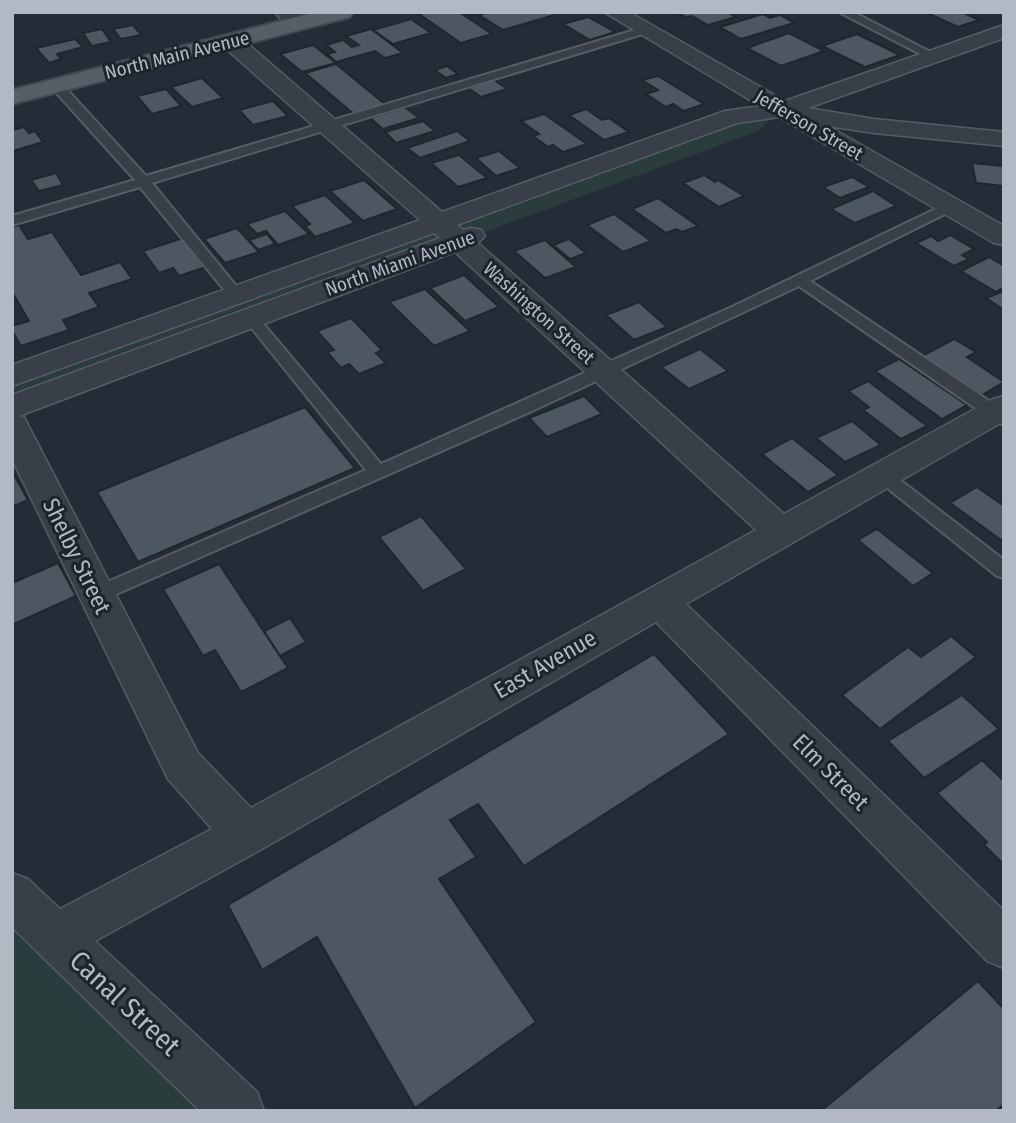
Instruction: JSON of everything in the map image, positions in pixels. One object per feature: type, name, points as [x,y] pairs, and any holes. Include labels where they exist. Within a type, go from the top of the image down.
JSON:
[{"type":"main road","name":"North Main Avenue","points":[[12,97],[232,42],[292,18],[342,12]]},
{"type":"street","name":"Jefferson Street","points":[[614,12],[1004,237]]},
{"type":"street","name":"North Miami Avenue","points":[[12,407],[437,221],[733,116],[782,110],[1004,31]]},
{"type":"street","name":"Washington Street","points":[[232,42],[604,370],[780,531]]},
{"type":"street","name":"North Miami Avenue","points":[[12,376],[459,241],[758,131],[782,110]]},
{"type":"street","points":[[782,110],[873,126],[1004,139]]},
{"type":"street","name":"East Avenue","points":[[55,937],[246,834],[881,474],[1000,413]]},
{"type":"street","name":"Shelby Street","points":[[12,425],[183,766],[246,834]]},
{"type":"street","name":"Elm Street","points":[[658,600],[1004,944]]},
{"type":"street","name":"Canal Street","points":[[12,895],[238,1111]]},
{"type":"lane","points":[[844,12],[932,56]]},
{"type":"lane","points":[[12,221],[645,30]]},
{"type":"lane","points":[[57,86],[144,181],[377,473]]},
{"type":"lane","points":[[96,595],[377,473],[802,281],[950,206]]},
{"type":"lane","points":[[802,281],[1000,413]]},
{"type":"lane","points":[[881,474],[1004,571]]},
{"type":"shaded area","points":[[781,110],[758,131],[12,407],[12,376],[733,116]]},
{"type":"shaded area","points":[[12,895],[238,1111],[12,1111]]},
{"type":"building","points":[[459,12],[492,34],[461,43],[419,14]]},
{"type":"building","points":[[489,12],[558,14],[503,30],[479,15]]},
{"type":"building","points":[[727,12],[736,17],[708,25],[692,16],[680,14]]},
{"type":"building","points":[[925,12],[962,12],[979,20],[958,27]]},
{"type":"building","points":[[763,14],[770,18],[780,15],[794,23],[741,39],[720,27]]},
{"type":"building","points":[[588,17],[615,32],[590,40],[563,24]]},
{"type":"building","points":[[411,19],[431,33],[393,44],[373,30]]},
{"type":"building","points":[[133,25],[141,35],[121,39],[113,29]]},
{"type":"building","points":[[102,29],[111,42],[92,46],[83,33]]},
{"type":"building","points":[[371,29],[403,53],[385,58],[375,51],[336,62],[327,54],[335,52],[326,45],[343,40],[352,47],[359,45],[346,36]]},
{"type":"building","points":[[789,33],[824,51],[781,66],[747,48]]},
{"type":"building","points":[[857,34],[900,55],[865,67],[822,46]]},
{"type":"building","points":[[75,39],[83,47],[57,54],[61,59],[49,63],[36,48]]},
{"type":"building","points":[[313,45],[336,63],[302,72],[280,54]]},
{"type":"building","points":[[336,64],[386,105],[355,115],[305,73]]},
{"type":"building","points":[[447,66],[458,74],[446,78],[435,70]]},
{"type":"building","points":[[658,76],[704,104],[684,111],[673,104],[666,107],[646,94],[658,90],[642,80]]},
{"type":"building","points":[[202,78],[223,98],[192,107],[171,87]]},
{"type":"building","points":[[493,79],[507,89],[481,97],[468,88]]},
{"type":"building","points":[[166,89],[181,106],[152,114],[137,96]]},
{"type":"building","points":[[273,101],[288,116],[253,125],[239,110]]},
{"type":"building","points":[[405,107],[419,118],[383,129],[370,118]]},
{"type":"building","points":[[586,109],[602,120],[609,118],[629,132],[604,140],[569,115]]},
{"type":"building","points":[[544,114],[587,144],[563,152],[553,145],[548,147],[533,136],[539,134],[521,121]]},
{"type":"building","points":[[423,121],[435,131],[396,143],[385,132]]},
{"type":"building","points":[[24,127],[29,133],[35,131],[43,142],[13,151],[12,130]]},
{"type":"building","points":[[457,131],[470,141],[420,158],[407,148]]},
{"type":"building","points":[[499,151],[520,168],[496,176],[476,158]]},
{"type":"building","points":[[459,155],[487,178],[458,187],[431,163]]},
{"type":"building","points":[[972,163],[1004,166],[1004,186],[976,183]]},
{"type":"building","points":[[56,173],[63,185],[39,191],[31,180]]},
{"type":"building","points":[[704,175],[744,196],[719,207],[683,183]]},
{"type":"building","points":[[852,177],[869,187],[840,198],[823,187]]},
{"type":"building","points":[[364,180],[397,209],[363,221],[330,191]]},
{"type":"building","points":[[873,191],[896,206],[855,223],[831,209]]},
{"type":"building","points":[[325,195],[355,223],[315,237],[305,226],[310,224],[292,206]]},
{"type":"building","points":[[658,198],[698,226],[682,232],[676,229],[666,233],[632,209]]},
{"type":"building","points":[[285,211],[309,234],[278,245],[266,231],[257,234],[247,224]]},
{"type":"building","points":[[614,214],[651,241],[623,252],[587,225]]},
{"type":"building","points":[[19,225],[28,239],[52,232],[81,275],[120,262],[132,279],[89,293],[99,307],[63,320],[69,330],[21,346],[12,331],[12,326],[29,321],[12,292],[12,227]]},
{"type":"building","points":[[237,228],[259,252],[225,263],[204,239]]},
{"type":"building","points":[[267,234],[275,244],[258,250],[249,240]]},
{"type":"building","points":[[950,235],[974,249],[962,255],[969,259],[954,266],[916,243],[931,236],[938,241]]},
{"type":"building","points":[[183,238],[206,267],[179,276],[173,268],[159,273],[143,251]]},
{"type":"building","points":[[569,239],[586,253],[570,259],[553,245]]},
{"type":"building","points":[[545,240],[576,267],[545,278],[514,251]]},
{"type":"building","points":[[989,257],[1004,266],[1004,287],[996,292],[961,271]]},
{"type":"building","points":[[464,275],[499,307],[465,321],[430,288]]},
{"type":"building","points":[[425,289],[470,331],[434,346],[389,302]]},
{"type":"building","points":[[1004,291],[1004,310],[986,298]]},
{"type":"building","points":[[639,302],[667,327],[634,340],[606,315]]},
{"type":"building","points":[[351,318],[382,350],[376,353],[386,363],[359,374],[349,364],[341,368],[327,352],[334,350],[317,331]]},
{"type":"building","points":[[954,339],[976,352],[967,357],[1004,382],[982,395],[922,356]]},
{"type":"building","points":[[700,349],[728,371],[689,389],[661,367]]},
{"type":"building","points":[[899,359],[967,405],[942,419],[875,371]]},
{"type":"building","points":[[868,381],[927,426],[901,439],[863,410],[869,407],[848,391]]},
{"type":"building","points":[[584,396],[602,414],[547,437],[529,418]]},
{"type":"building","points":[[305,407],[355,468],[138,562],[97,492]]},
{"type":"building","points":[[852,421],[881,445],[845,462],[816,438]]},
{"type":"building","points":[[792,438],[838,475],[808,492],[762,454]]},
{"type":"building","points":[[12,471],[28,500],[12,507]]},
{"type":"building","points":[[977,487],[1004,506],[1004,538],[1001,540],[950,503]]},
{"type":"building","points":[[421,516],[466,569],[423,591],[379,537]]},
{"type":"building","points":[[877,529],[933,573],[913,586],[858,540]]},
{"type":"building","points":[[58,563],[76,596],[12,625],[12,583]]},
{"type":"building","points":[[219,564],[288,668],[241,692],[215,650],[203,656],[163,589]]},
{"type":"building","points":[[290,618],[306,642],[280,656],[264,631]]},
{"type":"building","points":[[951,636],[976,657],[880,729],[842,695],[908,647],[921,657]]},
{"type":"building","points":[[654,654],[729,734],[524,866],[478,804],[450,820],[476,857],[439,879],[536,1022],[415,1108],[317,937],[262,970],[228,905]]},
{"type":"building","points":[[962,695],[999,729],[924,778],[888,741]]},
{"type":"building","points":[[982,760],[1004,781],[1004,865],[984,845],[987,842],[937,793]]},
{"type":"building","points":[[978,981],[1004,1009],[1004,1104],[996,1111],[821,1111]]}]
